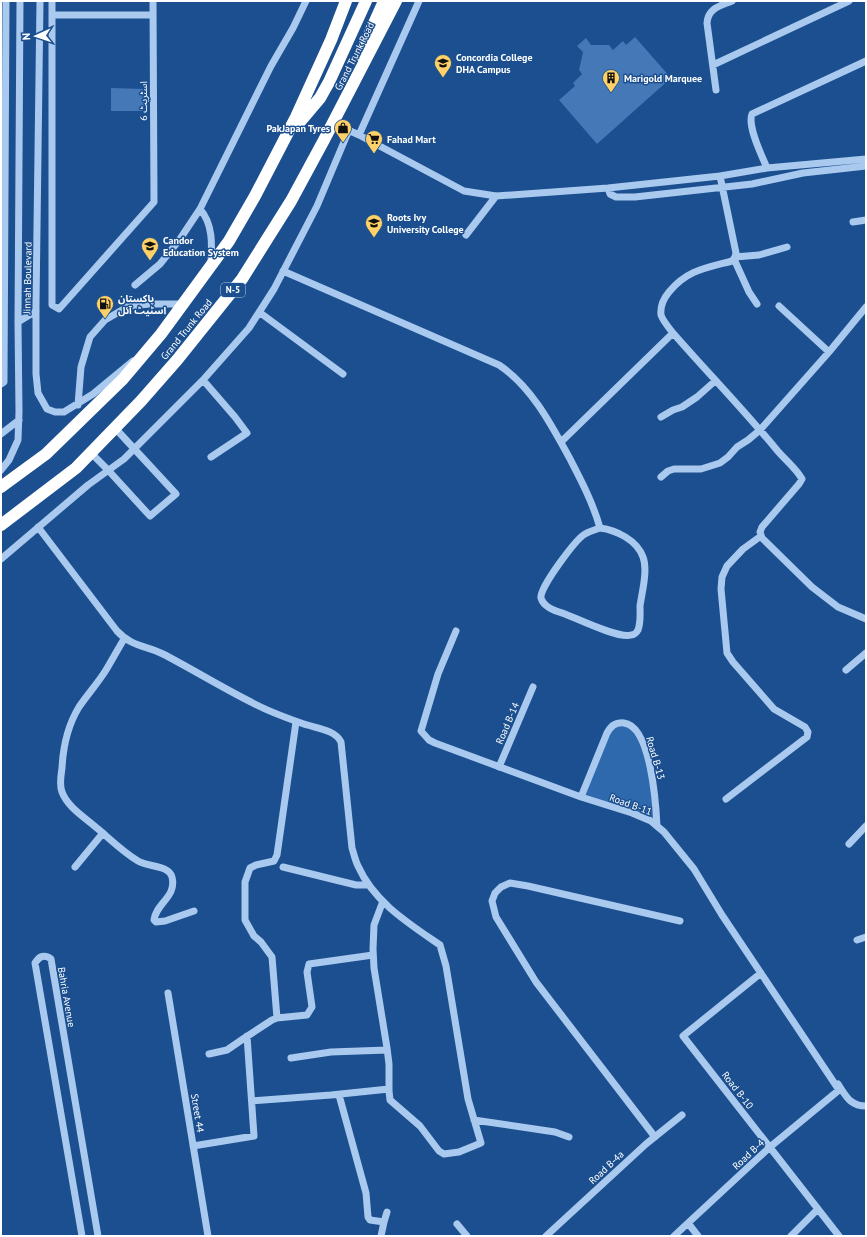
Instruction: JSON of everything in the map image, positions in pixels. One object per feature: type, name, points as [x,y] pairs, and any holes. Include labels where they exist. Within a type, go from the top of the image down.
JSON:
[{"type":"highway","name":"Grand Trunk Road","points":[[1,488],[46,454],[123,379],[161,334],[229,241],[255,196],[296,117],[331,40],[346,1]]},
{"type":"highway","points":[[284,140],[320,98],[329,82],[366,1]]},
{"type":"highway","points":[[334,122],[354,67],[384,1]]},
{"type":"highway","name":"Grand Trunk Road","points":[[1,525],[76,468],[91,453],[141,401],[177,360],[242,279],[291,201],[334,122],[396,1]]},
{"type":"street","points":[[3,383],[3,253],[6,96],[4,23],[6,1]]},
{"type":"street","name":"Jinnah Boulevard","points":[[1,470],[9,460],[18,440],[20,1]]},
{"type":"street","name":"Jinnah Boulevard","points":[[40,1],[36,374],[38,392],[47,409],[55,412],[64,412],[78,404],[93,394],[134,360],[161,334]]},
{"type":"street","points":[[39,94],[52,94],[52,1]]},
{"type":"street","name":"اسٹریٹ 6","points":[[52,94],[52,305],[59,309],[154,202],[153,1]]},
{"type":"street","points":[[135,285],[160,264],[180,239],[200,209],[306,1]]},
{"type":"street","points":[[359,135],[419,1]]},
{"type":"street","points":[[716,90],[708,16],[710,12],[716,8],[732,1]]},
{"type":"street","points":[[713,65],[849,1]]},
{"type":"street","points":[[52,15],[153,15]]},
{"type":"street","points":[[768,168],[751,126],[750,118],[752,114],[866,61]]},
{"type":"street","points":[[6,96],[19,96]]},
{"type":"street","points":[[334,122],[464,191],[496,196],[608,188],[720,176],[768,168],[866,158]]},
{"type":"street","points":[[1,559],[88,485],[124,459],[203,380],[249,328],[274,289],[317,206],[349,130]]},
{"type":"street","points":[[608,188],[610,194],[616,197],[635,198],[752,184],[803,173],[866,166]]},
{"type":"street","points":[[720,176],[736,253],[734,258],[732,261],[695,271],[679,281],[663,299],[661,316],[673,333],[802,479],[762,527],[760,532],[762,538],[812,587],[838,607],[866,619]]},
{"type":"street","points":[[466,235],[496,196]]},
{"type":"street","points":[[200,209],[208,221],[211,233],[210,267]]},
{"type":"street","points":[[853,222],[866,220]]},
{"type":"street","points":[[734,258],[759,255],[787,247]]},
{"type":"street","points":[[734,258],[749,292],[757,304]]},
{"type":"street","points":[[283,271],[499,365],[509,372],[518,380],[544,412],[580,477],[595,511],[600,528]]},
{"type":"street","points":[[78,404],[81,367],[90,337],[105,320],[129,306],[150,304],[183,304]]},
{"type":"street","points":[[779,306],[830,352]]},
{"type":"street","points":[[661,477],[668,471],[674,469],[701,469],[720,463],[728,457],[737,447],[760,430],[830,352],[866,307]]},
{"type":"street","points":[[18,322],[36,311]]},
{"type":"street","points":[[259,312],[343,374]]},
{"type":"street","points":[[561,442],[673,333]]},
{"type":"street","points":[[203,380],[247,433],[211,457]]},
{"type":"street","points":[[661,416],[682,407],[697,397],[715,381]]},
{"type":"street","points":[[1,434],[18,420]]},
{"type":"street","points":[[91,453],[150,516],[176,494],[115,428]]},
{"type":"street","points":[[38,527],[117,632],[124,638],[133,644],[161,653],[273,713],[310,727],[333,732],[339,737],[341,742],[352,848],[357,864],[369,885],[395,913],[440,945],[446,966],[468,1099],[481,1143],[459,1152],[444,1154],[440,1151],[420,1126],[390,1100],[389,1064],[374,968],[373,931],[383,901]]},
{"type":"street","points":[[600,528],[609,529],[628,539],[637,547],[643,557],[645,569],[640,619],[638,631],[632,635],[625,636],[607,631],[547,607],[541,598],[541,594],[545,586],[572,547],[585,534],[600,528]]},
{"type":"street","points":[[726,799],[807,737],[808,732],[805,727],[774,709],[727,653],[721,589],[722,577],[727,566],[743,550],[761,536]]},
{"type":"street","name":"Road B-11","points":[[456,631],[438,674],[421,731],[429,740],[435,743],[581,797],[632,813],[651,821],[664,832],[694,869],[760,973],[839,1090]]},
{"type":"street","points":[[124,638],[105,671],[78,709],[71,724],[62,765],[61,792],[68,804],[124,851],[143,863],[170,871],[173,886],[172,890],[154,914],[154,920],[156,922],[165,921],[194,911]]},
{"type":"street","points":[[846,670],[866,653]]},
{"type":"street","name":"Road B-14","points":[[499,767],[533,687]]},
{"type":"street","points":[[277,1018],[272,957],[261,942],[254,936],[245,920],[245,882],[250,868],[256,864],[274,861],[277,855],[296,722]]},
{"type":"street","name":"Road B-13","points":[[581,797],[607,733],[612,725],[626,723],[636,729],[642,740],[650,765],[654,789],[657,826]]},
{"type":"street","points":[[849,844],[866,826]]},
{"type":"street","points":[[75,866],[103,833]]},
{"type":"street","points":[[282,867],[356,885],[369,885]]},
{"type":"street","points":[[655,1137],[536,982],[496,917],[492,901],[494,893],[501,887],[510,883],[680,921]]},
{"type":"street","points":[[857,940],[866,937]]},
{"type":"street","points":[[210,1054],[227,1050],[272,1020],[277,1018],[307,1015],[312,1007],[307,972],[309,964],[374,955]]},
{"type":"street","name":"Bahria Avenue","points":[[82,1236],[35,963],[38,958],[42,956],[50,959],[98,1236]]},
{"type":"street","name":"Road B-10","points":[[760,973],[683,1036],[839,1236]]},
{"type":"street","name":"Street 44","points":[[168,993],[208,1236]]},
{"type":"street","points":[[788,1014],[850,1101],[860,1106],[866,1106]]},
{"type":"street","points":[[193,1146],[254,1136],[247,1036]]},
{"type":"street","points":[[291,1058],[330,1052],[387,1050]]},
{"type":"street","points":[[252,1101],[389,1089]]},
{"type":"street","name":"Road B-4","points":[[674,1236],[770,1147],[839,1090]]},
{"type":"street","points":[[339,1094],[366,1193],[368,1217],[370,1220],[384,1222]]},
{"type":"street","name":"Road B-4a","points":[[546,1236],[655,1137],[682,1115]]},
{"type":"street","points":[[474,1120],[555,1132],[569,1137]]},
{"type":"street","points":[[791,1236],[818,1209]]},
{"type":"street","points":[[381,1236],[387,1212]]},
{"type":"street","points":[[688,1223],[698,1236]]},
{"type":"street","points":[[457,1224],[467,1236]]},
{"type":"shaded area","points":[[627,725],[634,730],[648,765],[656,824],[584,796],[608,734],[614,726]]},
{"type":"building","name":"Marigold Marquee","points":[[635,37],[671,78],[597,144],[559,100],[575,86],[573,83],[582,74],[579,70],[583,52],[577,46],[586,38],[591,45],[609,45],[613,50],[623,41],[626,45]]},
{"type":"building","points":[[111,88],[145,89],[144,111],[111,111]]},
{"type":"place","name":"Concordia College DHA Campus","points":[[443,78]]},
{"type":"place","name":"Marigold Marquee","points":[[611,93]]},
{"type":"place","name":"PakJapan Tyres","points":[[343,143]]},
{"type":"place","name":"Fahad Mart","points":[[374,154]]},
{"type":"place","name":"Roots Ivy University College","points":[[374,238]]},
{"type":"place","name":"Candor Education System","points":[[150,261]]},
{"type":"place","name":"پاکستان اسٹیٹ آئل","points":[[105,319]]}]
